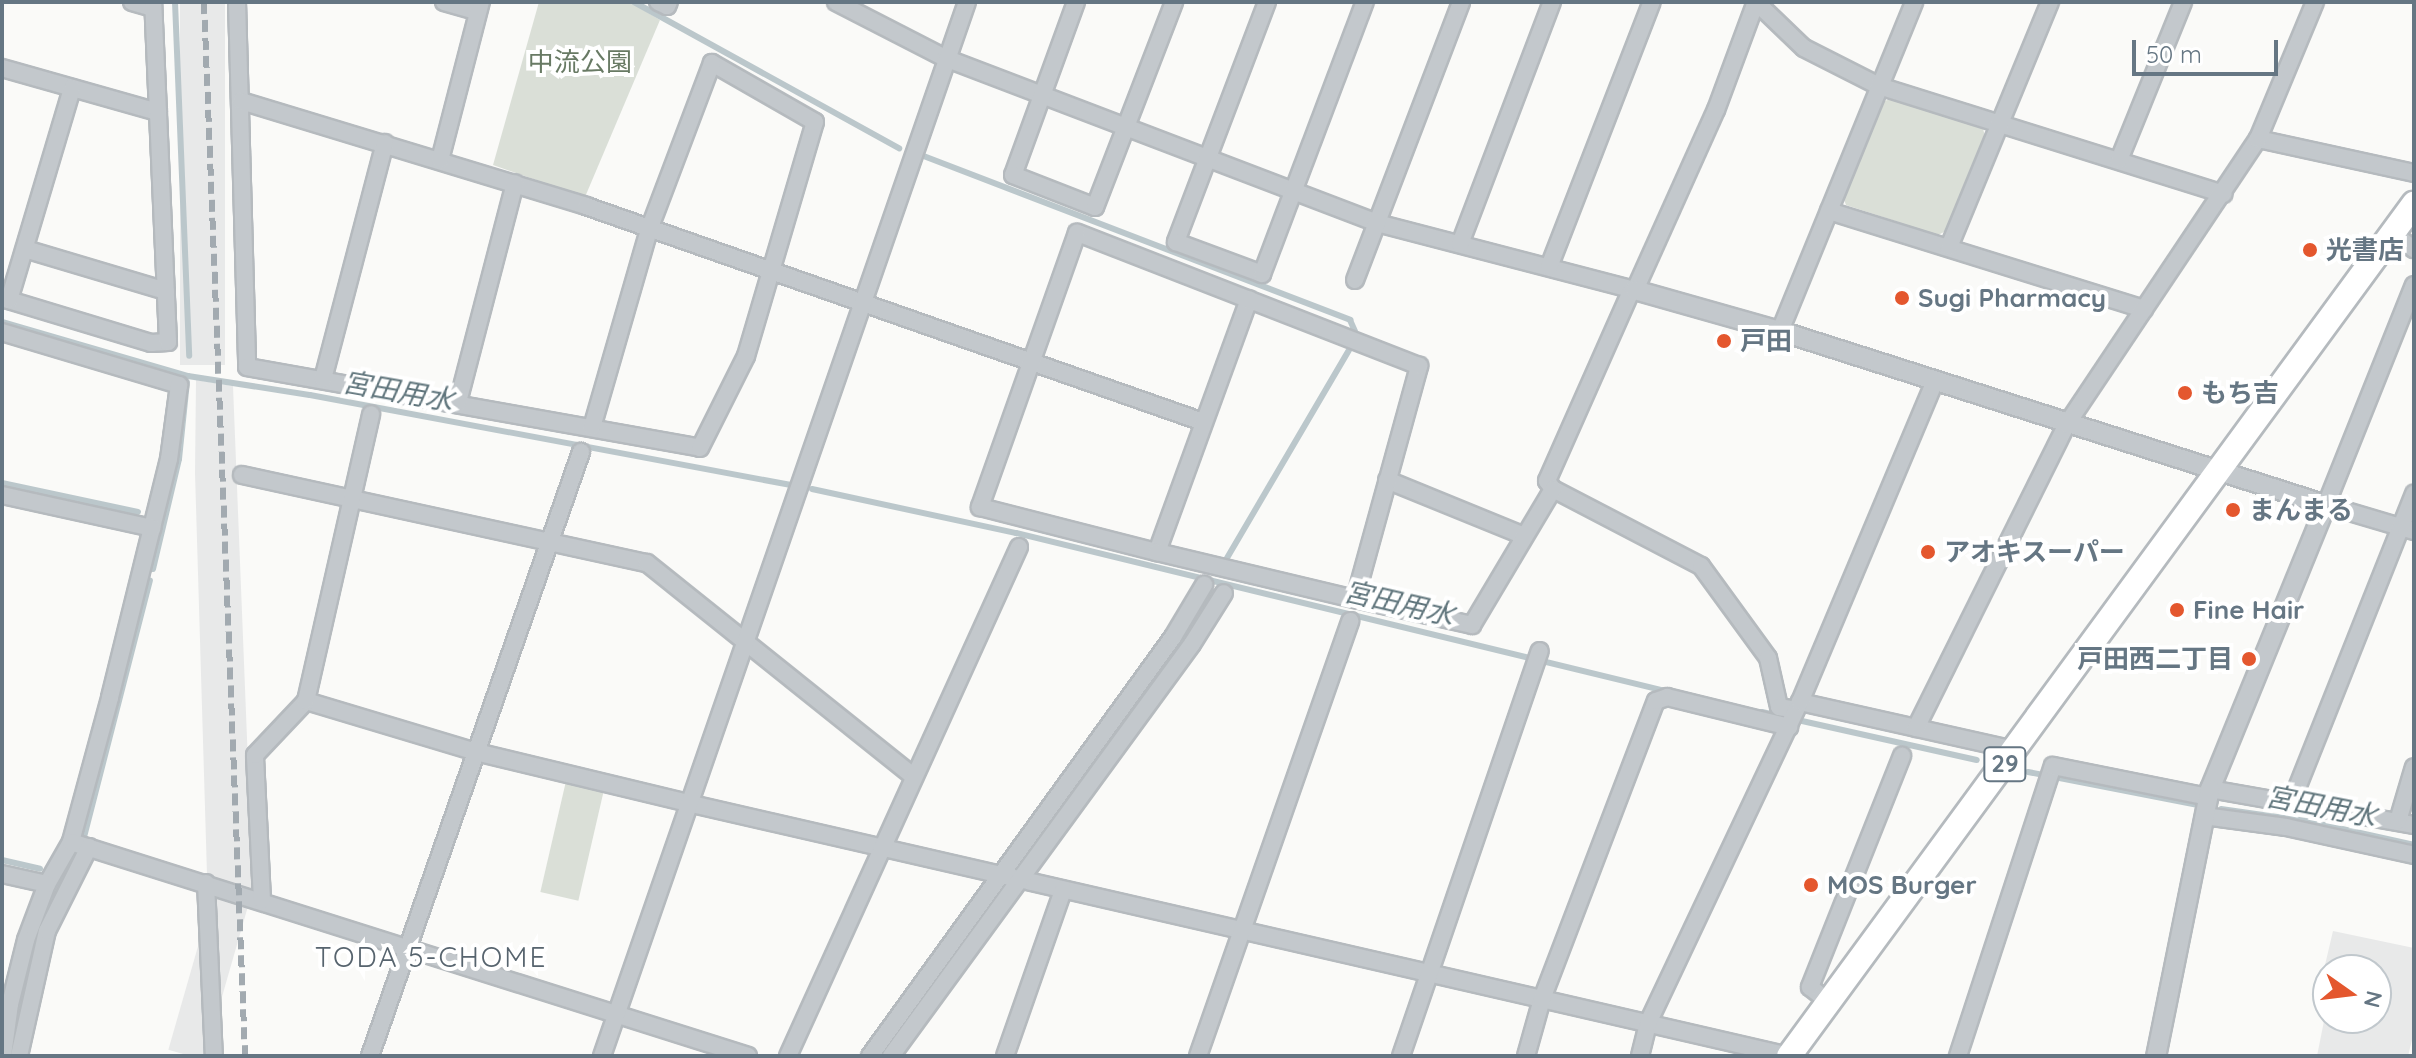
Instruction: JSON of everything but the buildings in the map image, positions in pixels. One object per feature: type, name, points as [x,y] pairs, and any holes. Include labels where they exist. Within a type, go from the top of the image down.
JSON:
[{"type":"main road","name":"29","points":[[1790,1056],[2414,204]]},
{"type":"street","points":[[72,88],[25,249],[6,299],[151,343],[168,342],[153,5],[132,2]]},
{"type":"street","points":[[237,2],[247,367],[458,402],[700,448],[746,356],[815,122],[712,63],[649,230],[592,427]]},
{"type":"street","points":[[440,160],[479,7],[444,2]]},
{"type":"street","points":[[658,2],[667,6],[669,2]]},
{"type":"street","points":[[836,2],[856,7],[945,58],[1377,223],[1634,289],[1780,331],[2407,529]]},
{"type":"street","points":[[602,1056],[747,645],[860,303],[967,2]]},
{"type":"street","points":[[1076,2],[1013,175],[1095,207],[1174,2]]},
{"type":"street","points":[[1267,2],[1176,242],[1262,274],[1365,2]]},
{"type":"street","points":[[1355,280],[1461,2]]},
{"type":"street","points":[[1460,244],[1552,2]]},
{"type":"street","points":[[1549,267],[1652,2]]},
{"type":"street","points":[[1794,715],[1779,707],[1768,658],[1701,566],[1553,489],[1547,481],[1716,110],[1756,2],[1804,48],[1879,86],[2223,194]]},
{"type":"street","points":[[1780,331],[1914,2]]},
{"type":"street","points":[[1949,247],[2050,2]]},
{"type":"street","points":[[2119,160],[2183,2]]},
{"type":"street","points":[[1916,728],[2067,424],[2258,139],[2315,2]]},
{"type":"street","points":[[2,68],[158,112]]},
{"type":"street","points":[[241,101],[515,183],[1203,422]]},
{"type":"street","points":[[2258,139],[2414,173]]},
{"type":"street","points":[[323,379],[385,143]]},
{"type":"street","points":[[458,402],[515,183]]},
{"type":"street","points":[[1829,211],[2144,309]]},
{"type":"street","points":[[1355,599],[1419,366],[1077,233],[1029,361],[980,507],[1157,552],[1355,599],[1472,625],[1553,489]]},
{"type":"street","points":[[2393,234],[2414,249]]},
{"type":"street","points":[[25,249],[166,291]]},
{"type":"street","points":[[2156,1056],[2209,793],[2414,285]]},
{"type":"street","points":[[1157,552],[1249,299]]},
{"type":"street","points":[[2,332],[179,385],[169,459],[71,842],[47,884],[26,940],[10,1004],[3,1056]]},
{"type":"street","points":[[1640,1056],[1648,1023],[1794,715],[1935,381]]},
{"type":"street","points":[[262,900],[255,755],[306,701],[371,414]]},
{"type":"street","points":[[370,1056],[581,452]]},
{"type":"street","points":[[242,475],[352,502],[647,563],[914,777]]},
{"type":"street","points":[[1387,480],[1524,536]]},
{"type":"street","points":[[2291,803],[2407,529],[2414,494]]},
{"type":"street","points":[[2,495],[152,528]]},
{"type":"street","points":[[788,1056],[1019,547]]},
{"type":"street","points":[[870,1056],[998,874],[1173,637],[1204,585]]},
{"type":"street","points":[[891,1056],[1192,644],[1224,593]]},
{"type":"street","points":[[1198,1056],[1350,621]]},
{"type":"street","points":[[1401,1056],[1538,658]]},
{"type":"street","points":[[1526,1056],[1542,999],[1656,701],[1667,697],[1916,728],[2015,750]]},
{"type":"street","points":[[306,701],[476,752],[692,804],[1790,1056]]},
{"type":"street","points":[[1829,1002],[1810,987],[1902,756]]},
{"type":"street","points":[[1958,1056],[2053,766],[2406,823],[2414,767]]},
{"type":"street","points":[[2204,816],[2286,827],[2414,855]]},
{"type":"street","points":[[71,842],[748,1056]]},
{"type":"street","points":[[19,1056],[47,931],[89,847]]},
{"type":"street","points":[[2,874],[47,884]]},
{"type":"street","points":[[206,883],[214,1056]]},
{"type":"street","points":[[1005,1056],[1063,890]]},
{"type":"shaded area","points":[[180,2],[225,2],[225,365],[180,365]]},
{"type":"shaded area","points":[[196,380],[233,386],[253,889],[207,875],[195,473]]},
{"type":"shaded area","points":[[1209,587],[1218,590],[1185,644],[884,1056],[875,1056]]},
{"type":"shaded area","points":[[213,894],[249,904],[205,1056],[190,1056],[168,1050]]},
{"type":"shaded area","points":[[2333,931],[2414,948],[2414,1032],[2408,1056],[2317,1056],[2321,1034],[2392,1034],[2392,954],[2328,954]]},
{"type":"green space","name":"中流公園","points":[[539,2],[630,2],[660,20],[585,197],[493,165]]},
{"type":"green space","points":[[1891,99],[1983,129],[1986,139],[1946,231],[1938,235],[1846,205],[1843,197],[1881,102]]},
{"type":"green space","points":[[566,781],[604,790],[578,901],[540,892]]},
{"type":"waterway","points":[[175,2],[189,356]]},
{"type":"waterway","points":[[634,2],[899,148]]},
{"type":"waterway","points":[[921,155],[1350,320],[1355,331]]},
{"type":"waterway","name":"宮田用水","points":[[2,322],[188,376],[310,395],[790,485]]},
{"type":"waterway","points":[[1227,558],[1349,350]]},
{"type":"waterway","points":[[153,569],[179,459],[187,382]]},
{"type":"waterway","points":[[2,483],[138,512]]},
{"type":"waterway","name":"宮田用水","points":[[812,489],[1016,533],[1669,692]]},
{"type":"waterway","points":[[83,841],[150,580]]},
{"type":"waterway","name":"宮田用水","points":[[1762,712],[1977,760]]},
{"type":"waterway","name":"宮田用水","points":[[2028,772],[2197,805]]},
{"type":"waterway","name":"宮田用水","points":[[2221,809],[2306,821],[2414,845]]},
{"type":"waterway","points":[[2,860],[40,869]]},
{"type":"waterway","points":[[13,1051],[30,972]]},
{"type":"railway","points":[[204,2],[245,1056]]},
{"type":"place","name":"光書店","points":[[2310,250]]},
{"type":"place","name":"Sugi Pharmacy","points":[[1902,298]]},
{"type":"place","name":"戸田","points":[[1724,341]]},
{"type":"place","name":"もち吉","points":[[2185,393]]},
{"type":"place","name":"まんまる","points":[[2233,510]]},
{"type":"place","name":"アオキスーパー","points":[[1928,552]]},
{"type":"place","name":"Fine Hair","points":[[2177,610]]},
{"type":"place","name":"戸田西二丁目","points":[[2249,659]]},
{"type":"place","name":"MOS Burger","points":[[1811,885]]},
{"type":"district","name":"TODA 5-CHOME","points":[[431,957]]}]
